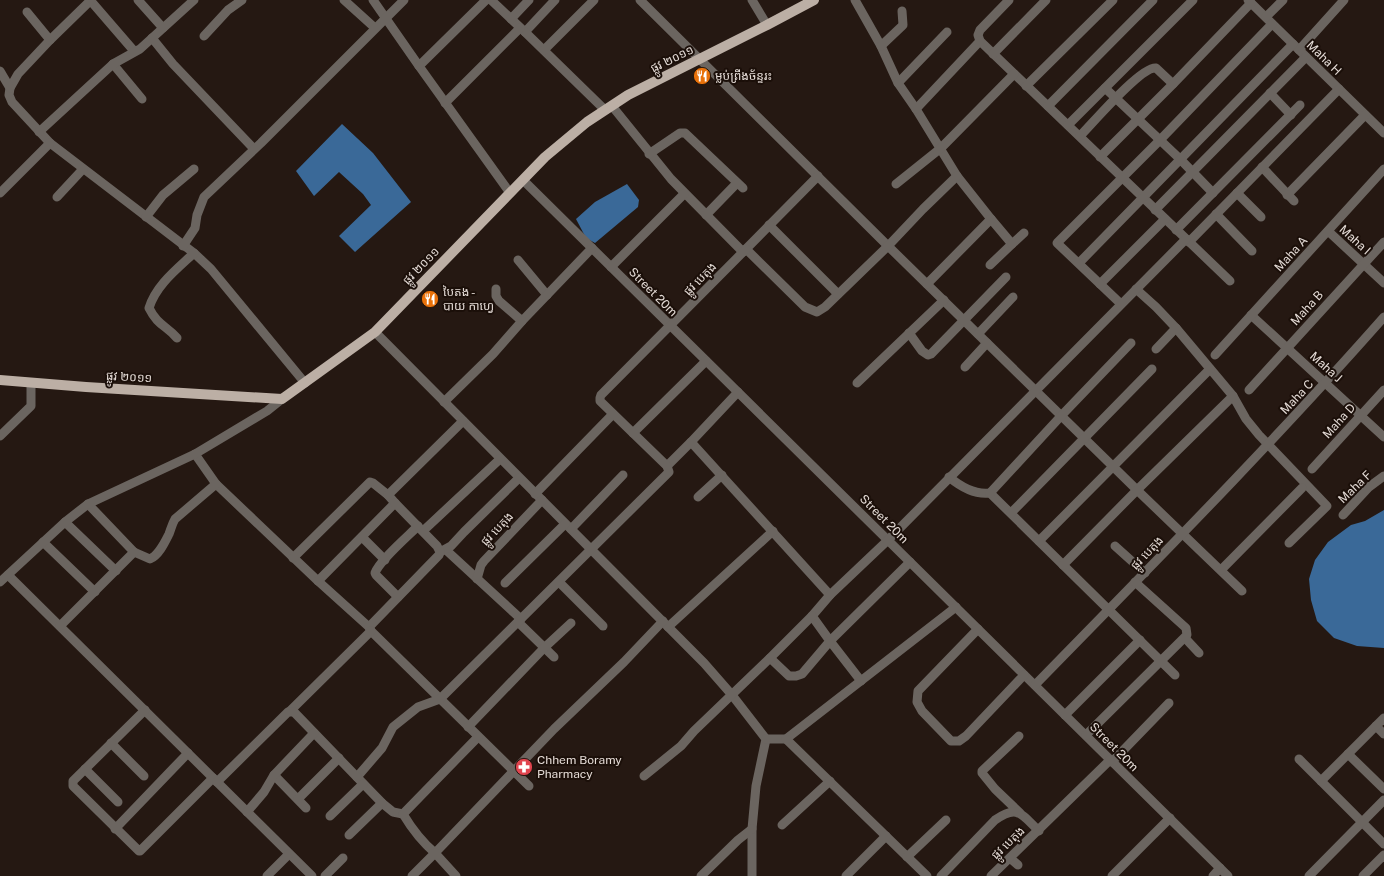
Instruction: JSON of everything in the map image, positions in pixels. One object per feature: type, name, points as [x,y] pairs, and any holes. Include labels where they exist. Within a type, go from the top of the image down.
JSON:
[{"type":"main road","name":"ផ្លូវ ២០១១","points":[[0,380],[86,387],[282,399],[375,332],[545,156],[587,122],[628,95],[768,25],[814,0]]},
{"type":"street","points":[[134,51],[90,0],[18,74],[10,88],[9,95],[12,102],[50,143],[194,254],[211,270],[305,383]]},
{"type":"street","points":[[138,0],[163,28]]},
{"type":"street","points":[[39,132],[113,64],[140,49],[194,0]]},
{"type":"street","points":[[204,36],[228,10],[242,0]]},
{"type":"street","points":[[344,0],[375,28]]},
{"type":"street","points":[[373,0],[510,193]]},
{"type":"street","points":[[183,246],[196,228],[197,215],[204,197],[404,0]]},
{"type":"street","points":[[419,66],[486,0]]},
{"type":"street","points":[[491,0],[522,30],[609,108],[684,194],[805,307],[817,312],[825,307],[888,246],[922,208],[957,176]]},
{"type":"street","points":[[511,19],[529,0]]},
{"type":"street","points":[[445,103],[555,0]]},
{"type":"street","points":[[544,50],[594,0]]},
{"type":"street","points":[[640,0],[699,60],[1061,416],[1242,591]]},
{"type":"street","points":[[752,0],[768,25]]},
{"type":"street","points":[[855,0],[881,46],[898,83],[916,108],[957,176],[990,219],[1012,244]]},
{"type":"street","points":[[1009,0],[980,30],[978,35],[980,41],[1230,281]]},
{"type":"street","points":[[993,54],[1046,0]]},
{"type":"street","points":[[1026,86],[1113,0]]},
{"type":"street","points":[[1048,106],[1153,0]]},
{"type":"street","points":[[1068,125],[1193,0]]},
{"type":"street","points":[[1121,304],[1057,242],[1160,140],[1269,20],[1283,0]]},
{"type":"street","points":[[1078,263],[1180,159],[1344,0]]},
{"type":"street","points":[[1100,157],[1173,84],[1250,2]]},
{"type":"street","name":"Maha H","points":[[1250,2],[1384,133]]},
{"type":"street","points":[[881,46],[902,28],[902,11]]},
{"type":"street","points":[[27,12],[50,40]]},
{"type":"street","points":[[898,83],[947,32]]},
{"type":"street","points":[[152,38],[173,64],[254,149]]},
{"type":"street","points":[[916,108],[980,41]]},
{"type":"street","points":[[1155,210],[1306,57]]},
{"type":"street","points":[[113,64],[142,99]]},
{"type":"street","points":[[1080,136],[1141,74],[1156,68],[1173,84]]},
{"type":"street","points":[[0,71],[10,88]]},
{"type":"street","points":[[896,184],[941,148],[1014,74]]},
{"type":"street","points":[[1105,88],[1180,159],[1213,193]]},
{"type":"street","points":[[644,776],[681,746],[694,731],[812,616],[830,595],[888,540],[1136,289],[1216,214],[1339,89]]},
{"type":"street","points":[[1270,93],[1291,115]]},
{"type":"street","points":[[1176,230],[1300,106]]},
{"type":"street","points":[[1287,194],[1365,115]]},
{"type":"street","points":[[649,154],[680,133],[685,133],[740,186],[706,215]]},
{"type":"street","points":[[0,193],[50,143]]},
{"type":"street","points":[[1262,167],[1294,201]]},
{"type":"street","points":[[57,197],[83,168]]},
{"type":"street","points":[[146,217],[163,195],[194,169]]},
{"type":"street","name":"Maha A","points":[[1215,355],[1384,169]]},
{"type":"street","name":"ផ្លូវ បេតុង","points":[[477,579],[481,565],[484,561],[538,497],[613,414],[600,401],[601,395],[818,176]]},
{"type":"street","name":"Street 20m","points":[[523,180],[1228,876]]},
{"type":"street","points":[[1237,193],[1261,217]]},
{"type":"street","points":[[611,267],[684,194]]},
{"type":"street","points":[[1216,214],[1252,251]]},
{"type":"street","points":[[927,284],[990,219]]},
{"type":"street","points":[[1100,284],[1165,219]]},
{"type":"street","points":[[769,225],[838,294]]},
{"type":"street","name":"Maha I","points":[[1328,231],[1384,283]]},
{"type":"street","points":[[990,265],[1024,233]]},
{"type":"street","name":"Maha B","points":[[1249,390],[1384,242]]},
{"type":"street","points":[[444,402],[492,354],[592,248]]},
{"type":"street","points":[[177,338],[169,328],[162,326],[154,319],[149,308],[152,300],[166,280],[194,254]]},
{"type":"street","points":[[518,260],[547,295]]},
{"type":"street","points":[[909,334],[922,351],[928,355],[934,352],[1006,277]]},
{"type":"street","points":[[496,289],[498,301],[522,321]]},
{"type":"street","points":[[1136,289],[1176,328],[1233,396],[1246,419],[1259,435],[1272,441],[1327,506],[1289,543]]},
{"type":"street","points":[[978,334],[1013,297]]},
{"type":"street","points":[[857,383],[944,300]]},
{"type":"street","name":"Maha J","points":[[1251,315],[1384,437]]},
{"type":"street","name":"Maha C","points":[[1272,441],[1384,317]]},
{"type":"street","points":[[1156,349],[1176,328]]},
{"type":"street","points":[[375,332],[704,663],[732,695],[766,739],[756,786],[752,829],[752,876]]},
{"type":"street","points":[[965,367],[988,343]]},
{"type":"street","points":[[950,477],[960,486],[974,492],[982,494],[990,493],[1061,416],[1132,343]]},
{"type":"street","points":[[633,433],[706,361]]},
{"type":"street","points":[[1010,513],[1152,369]]},
{"type":"street","points":[[1039,541],[1210,369]]},
{"type":"street","points":[[0,436],[31,406],[31,383]]},
{"type":"street","name":"Maha D","points":[[1312,469],[1384,390]]},
{"type":"street","points":[[666,466],[738,392]]},
{"type":"street","points":[[1063,565],[1233,396]]},
{"type":"street","points":[[0,582],[65,522],[88,504],[195,454],[267,411],[282,399]]},
{"type":"street","points":[[330,816],[360,780],[382,748],[393,727],[418,707],[440,699],[669,472],[666,466],[613,414]]},
{"type":"street","points":[[388,495],[463,421]]},
{"type":"street","name":"ផ្លូវ បេតុង","points":[[1035,685],[1272,441]]},
{"type":"street","points":[[691,442],[722,474],[830,595]]},
{"type":"street","points":[[195,454],[216,484],[370,629],[529,786]]},
{"type":"street","points":[[398,597],[376,576],[376,569],[500,459]]},
{"type":"street","points":[[698,497],[722,474]]},
{"type":"street","points":[[505,583],[623,476]]},
{"type":"street","name":"Maha F","points":[[1343,515],[1369,487],[1384,476]]},
{"type":"street","points":[[145,710],[73,781],[73,786],[139,851],[290,711],[370,629],[398,597],[439,555],[451,546],[519,478]]},
{"type":"street","points":[[293,558],[370,482],[373,483],[388,495],[440,549],[477,579],[554,657]]},
{"type":"street","points":[[88,504],[134,552],[148,559],[153,558],[165,541],[175,519],[216,484]]},
{"type":"street","points":[[1221,570],[1302,488]]},
{"type":"street","points":[[990,493],[1175,675]]},
{"type":"street","points":[[318,581],[395,503]]},
{"type":"street","points":[[65,522],[116,571]]},
{"type":"street","points":[[412,876],[554,729],[624,662],[773,531]]},
{"type":"street","points":[[362,537],[385,560]]},
{"type":"street","points":[[43,542],[95,592]]},
{"type":"street","points":[[1115,546],[1145,573]]},
{"type":"street","points":[[60,626],[134,552]]},
{"type":"street","points":[[770,658],[789,676],[802,674],[830,642],[910,562]]},
{"type":"street","points":[[8,574],[312,876]]},
{"type":"street","points":[[559,582],[603,626]]},
{"type":"street","points":[[1086,735],[1187,635],[1186,628],[1135,582]]},
{"type":"street","points":[[766,739],[786,739],[956,607]]},
{"type":"street","points":[[812,616],[830,642],[861,681]]},
{"type":"street","points":[[468,727],[544,648],[571,623]]},
{"type":"street","points":[[978,629],[918,691],[917,702],[922,711],[951,741],[959,741],[966,736],[1024,675]]},
{"type":"street","points":[[1185,638],[1199,653]]},
{"type":"street","points":[[1065,715],[1140,640]]},
{"type":"street","name":"ផ្លូវ បេតុង","points":[[995,875],[1010,858],[1169,703]]},
{"type":"street","points":[[290,711],[294,712],[382,803],[393,812],[403,814],[413,831],[456,876]]},
{"type":"street","points":[[1321,781],[1384,718]]},
{"type":"street","points":[[1376,726],[1384,734]]},
{"type":"street","points":[[247,812],[264,792],[274,775],[314,733]]},
{"type":"street","points":[[1019,736],[982,771],[982,773],[995,789],[1039,831]]},
{"type":"street","points":[[403,814],[478,737]]},
{"type":"street","points":[[786,739],[927,876]]},
{"type":"street","points":[[111,743],[144,776]]},
{"type":"street","points":[[115,829],[188,753]]},
{"type":"street","points":[[1348,754],[1384,789]]},
{"type":"street","points":[[298,799],[339,758]]},
{"type":"street","points":[[1300,759],[1384,844]]},
{"type":"street","points":[[85,769],[118,802]]},
{"type":"street","points":[[274,775],[306,808]]},
{"type":"street","points":[[782,825],[830,781]]},
{"type":"street","points":[[1309,876],[1384,800]]},
{"type":"street","points":[[349,835],[382,803]]},
{"type":"street","points":[[941,876],[995,820],[1006,813],[1013,811],[1021,814]]},
{"type":"street","points":[[1112,876],[1170,818]]},
{"type":"street","points":[[907,857],[946,820]]},
{"type":"street","points":[[701,876],[738,840],[752,829]]},
{"type":"street","points":[[846,876],[886,836]]},
{"type":"street","points":[[267,876],[289,854]]},
{"type":"street","points":[[1363,876],[1384,855]]},
{"type":"street","points":[[325,876],[344,858]]},
{"type":"street","points":[[1010,858],[1018,865]]},
{"type":"street","points":[[1212,876],[1220,868]]},
{"type":"water","points":[[342,124],[373,153],[411,202],[355,252],[339,236],[371,205],[363,194],[339,172],[314,196],[296,171]]},
{"type":"water","points":[[627,184],[639,200],[638,207],[595,243],[586,238],[576,219],[595,202]]},
{"type":"water","points":[[1384,510],[1384,648],[1357,646],[1334,638],[1317,621],[1311,600],[1309,579],[1315,560],[1328,542],[1351,525],[1365,521]]},
{"type":"place","name":"ម្លប់ព្រីងច័ន្ទរះ","points":[[702,76]]},
{"type":"place","name":"បៃតង - បាយ កាហ្វេ","points":[[430,299]]},
{"type":"place","name":"Chhem Boramy Pharmacy","points":[[524,767]]}]
